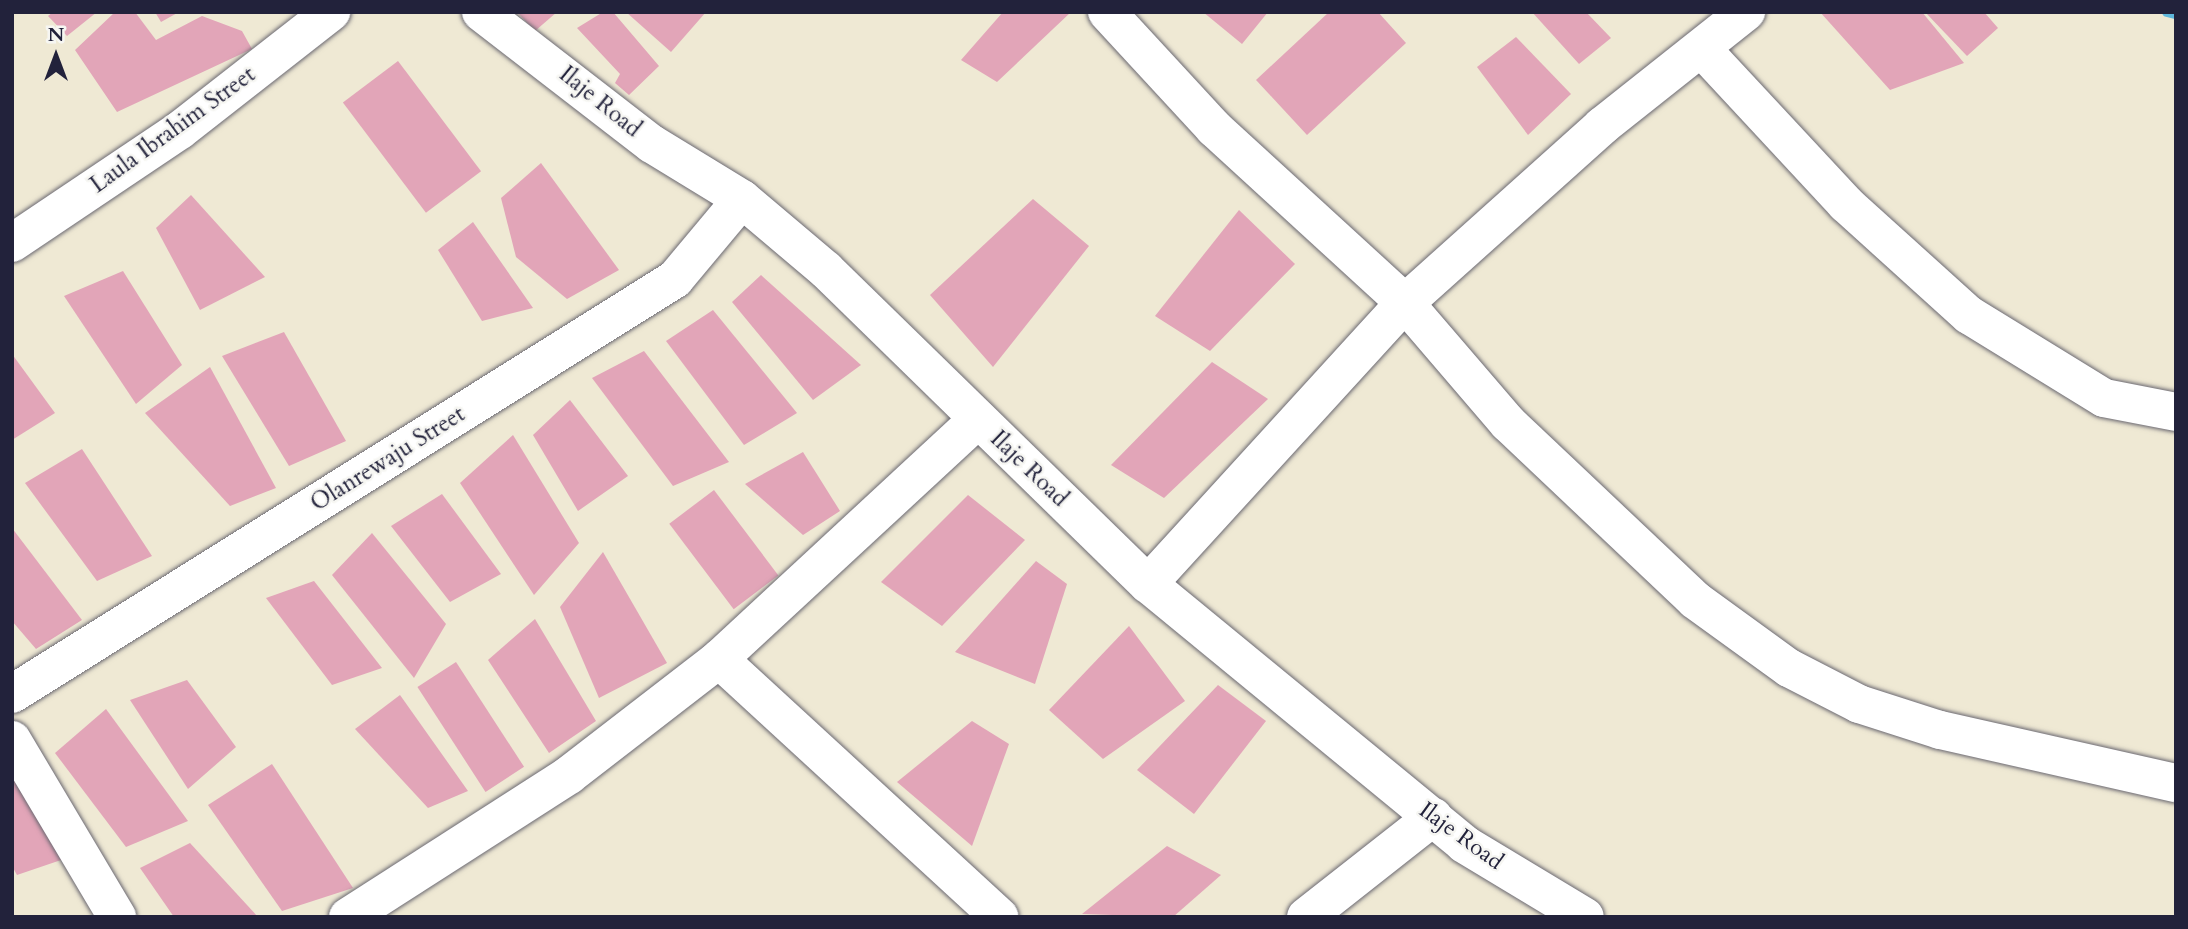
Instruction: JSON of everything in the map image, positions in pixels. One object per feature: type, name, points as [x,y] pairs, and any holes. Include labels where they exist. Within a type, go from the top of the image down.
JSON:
[{"type":"street","name":"Laula Ibrahim Street","points":[[12,243],[180,130],[331,12]]},
{"type":"street","name":"Ilaje Road","points":[[481,12],[652,144],[743,199],[826,270],[1148,584],[1464,844],[1585,917]]},
{"type":"street","points":[[1107,12],[1214,128],[1405,303],[1508,423],[1695,600],[1788,668],[1859,704],[1940,730],[2176,783]]},
{"type":"street","points":[[1148,584],[1405,303],[1602,126],[1703,50],[1735,15]]},
{"type":"street","points":[[1703,50],[1846,204],[1969,315],[2104,398],[2176,412]]},
{"type":"street","name":"Olanrewaju Street","points":[[12,694],[675,279],[743,199]]},
{"type":"street","points":[[348,917],[569,775],[719,659],[978,419]]},
{"type":"street","points":[[719,659],[1000,917]]},
{"type":"street","points":[[12,740],[117,917]]},
{"type":"street","points":[[1306,917],[1433,817]]},
{"type":"building","points":[[53,12],[97,12],[67,36],[48,16]]},
{"type":"building","points":[[115,12],[135,12],[156,40],[202,16],[242,31],[252,49],[117,112],[75,50]]},
{"type":"building","points":[[155,12],[179,12],[161,22]]},
{"type":"building","points":[[517,12],[557,12],[535,31]]},
{"type":"building","points":[[603,12],[613,12],[659,66],[629,95],[615,83],[620,74],[577,28]]},
{"type":"building","points":[[626,12],[706,12],[671,52]]},
{"type":"building","points":[[1003,12],[1071,12],[997,82],[961,60]]},
{"type":"building","points":[[1203,12],[1268,12],[1242,44]]},
{"type":"building","points":[[1329,12],[1378,12],[1406,43],[1307,135],[1256,80]]},
{"type":"building","points":[[1532,12],[1586,12],[1611,38],[1579,64]]},
{"type":"building","points":[[1820,12],[1922,12],[1964,63],[1890,90]]},
{"type":"building","points":[[1925,12],[1984,12],[1998,28],[1967,56]]},
{"type":"building","points":[[1516,37],[1571,94],[1528,135],[1477,67]]},
{"type":"building","points":[[398,61],[481,171],[426,213],[343,103]]},
{"type":"building","points":[[541,163],[619,270],[567,299],[516,257],[501,198]]},
{"type":"building","points":[[191,195],[265,277],[200,310],[156,228]]},
{"type":"building","points":[[1033,199],[1089,246],[993,367],[930,295]]},
{"type":"building","points":[[1239,210],[1295,264],[1210,351],[1155,316]]},
{"type":"building","points":[[473,222],[533,308],[482,321],[438,250]]},
{"type":"building","points":[[123,271],[182,365],[136,404],[64,296]]},
{"type":"building","points":[[761,275],[861,365],[813,400],[732,302]]},
{"type":"building","points":[[713,310],[797,413],[744,445],[666,341]]},
{"type":"building","points":[[284,332],[346,441],[289,466],[222,356]]},
{"type":"building","points":[[644,351],[729,462],[673,486],[592,378]]},
{"type":"building","points":[[12,354],[55,413],[12,440]]},
{"type":"building","points":[[1212,362],[1268,399],[1164,498],[1111,465]]},
{"type":"building","points":[[210,367],[276,488],[230,506],[145,413]]},
{"type":"building","points":[[570,400],[628,476],[578,511],[533,435]]},
{"type":"building","points":[[513,435],[579,543],[534,595],[460,483]]},
{"type":"building","points":[[82,449],[152,556],[97,581],[25,483]]},
{"type":"building","points":[[803,452],[840,511],[803,535],[745,484]]},
{"type":"building","points":[[714,490],[778,575],[734,609],[669,524]]},
{"type":"building","points":[[442,494],[501,574],[450,602],[391,526]]},
{"type":"building","points":[[968,495],[1025,540],[942,626],[881,582]]},
{"type":"building","points":[[12,528],[82,620],[36,649],[12,621]]},
{"type":"building","points":[[372,533],[446,624],[414,678],[332,575]]},
{"type":"building","points":[[603,552],[667,663],[599,698],[560,607]]},
{"type":"building","points":[[1036,561],[1067,584],[1035,684],[955,652]]},
{"type":"building","points":[[314,581],[382,668],[332,685],[266,598]]},
{"type":"building","points":[[535,619],[596,721],[549,753],[488,660]]},
{"type":"building","points":[[1129,626],[1185,701],[1103,759],[1049,710]]},
{"type":"building","points":[[456,662],[524,767],[486,792],[417,687]]},
{"type":"building","points":[[187,680],[236,747],[188,789],[130,700]]},
{"type":"building","points":[[1218,685],[1266,721],[1194,814],[1137,770]]},
{"type":"building","points":[[400,695],[468,791],[428,808],[355,729]]},
{"type":"building","points":[[106,709],[188,821],[126,847],[55,753]]},
{"type":"building","points":[[972,721],[1009,744],[972,846],[897,782]]},
{"type":"building","points":[[12,761],[64,859],[17,875],[12,866]]},
{"type":"building","points":[[272,764],[353,888],[282,911],[208,805]]},
{"type":"building","points":[[190,843],[258,917],[174,917],[140,868]]},
{"type":"building","points":[[1167,846],[1221,875],[1173,917],[1082,914]]},
{"type":"waterway","points":[[2167,12],[2176,14]]}]
